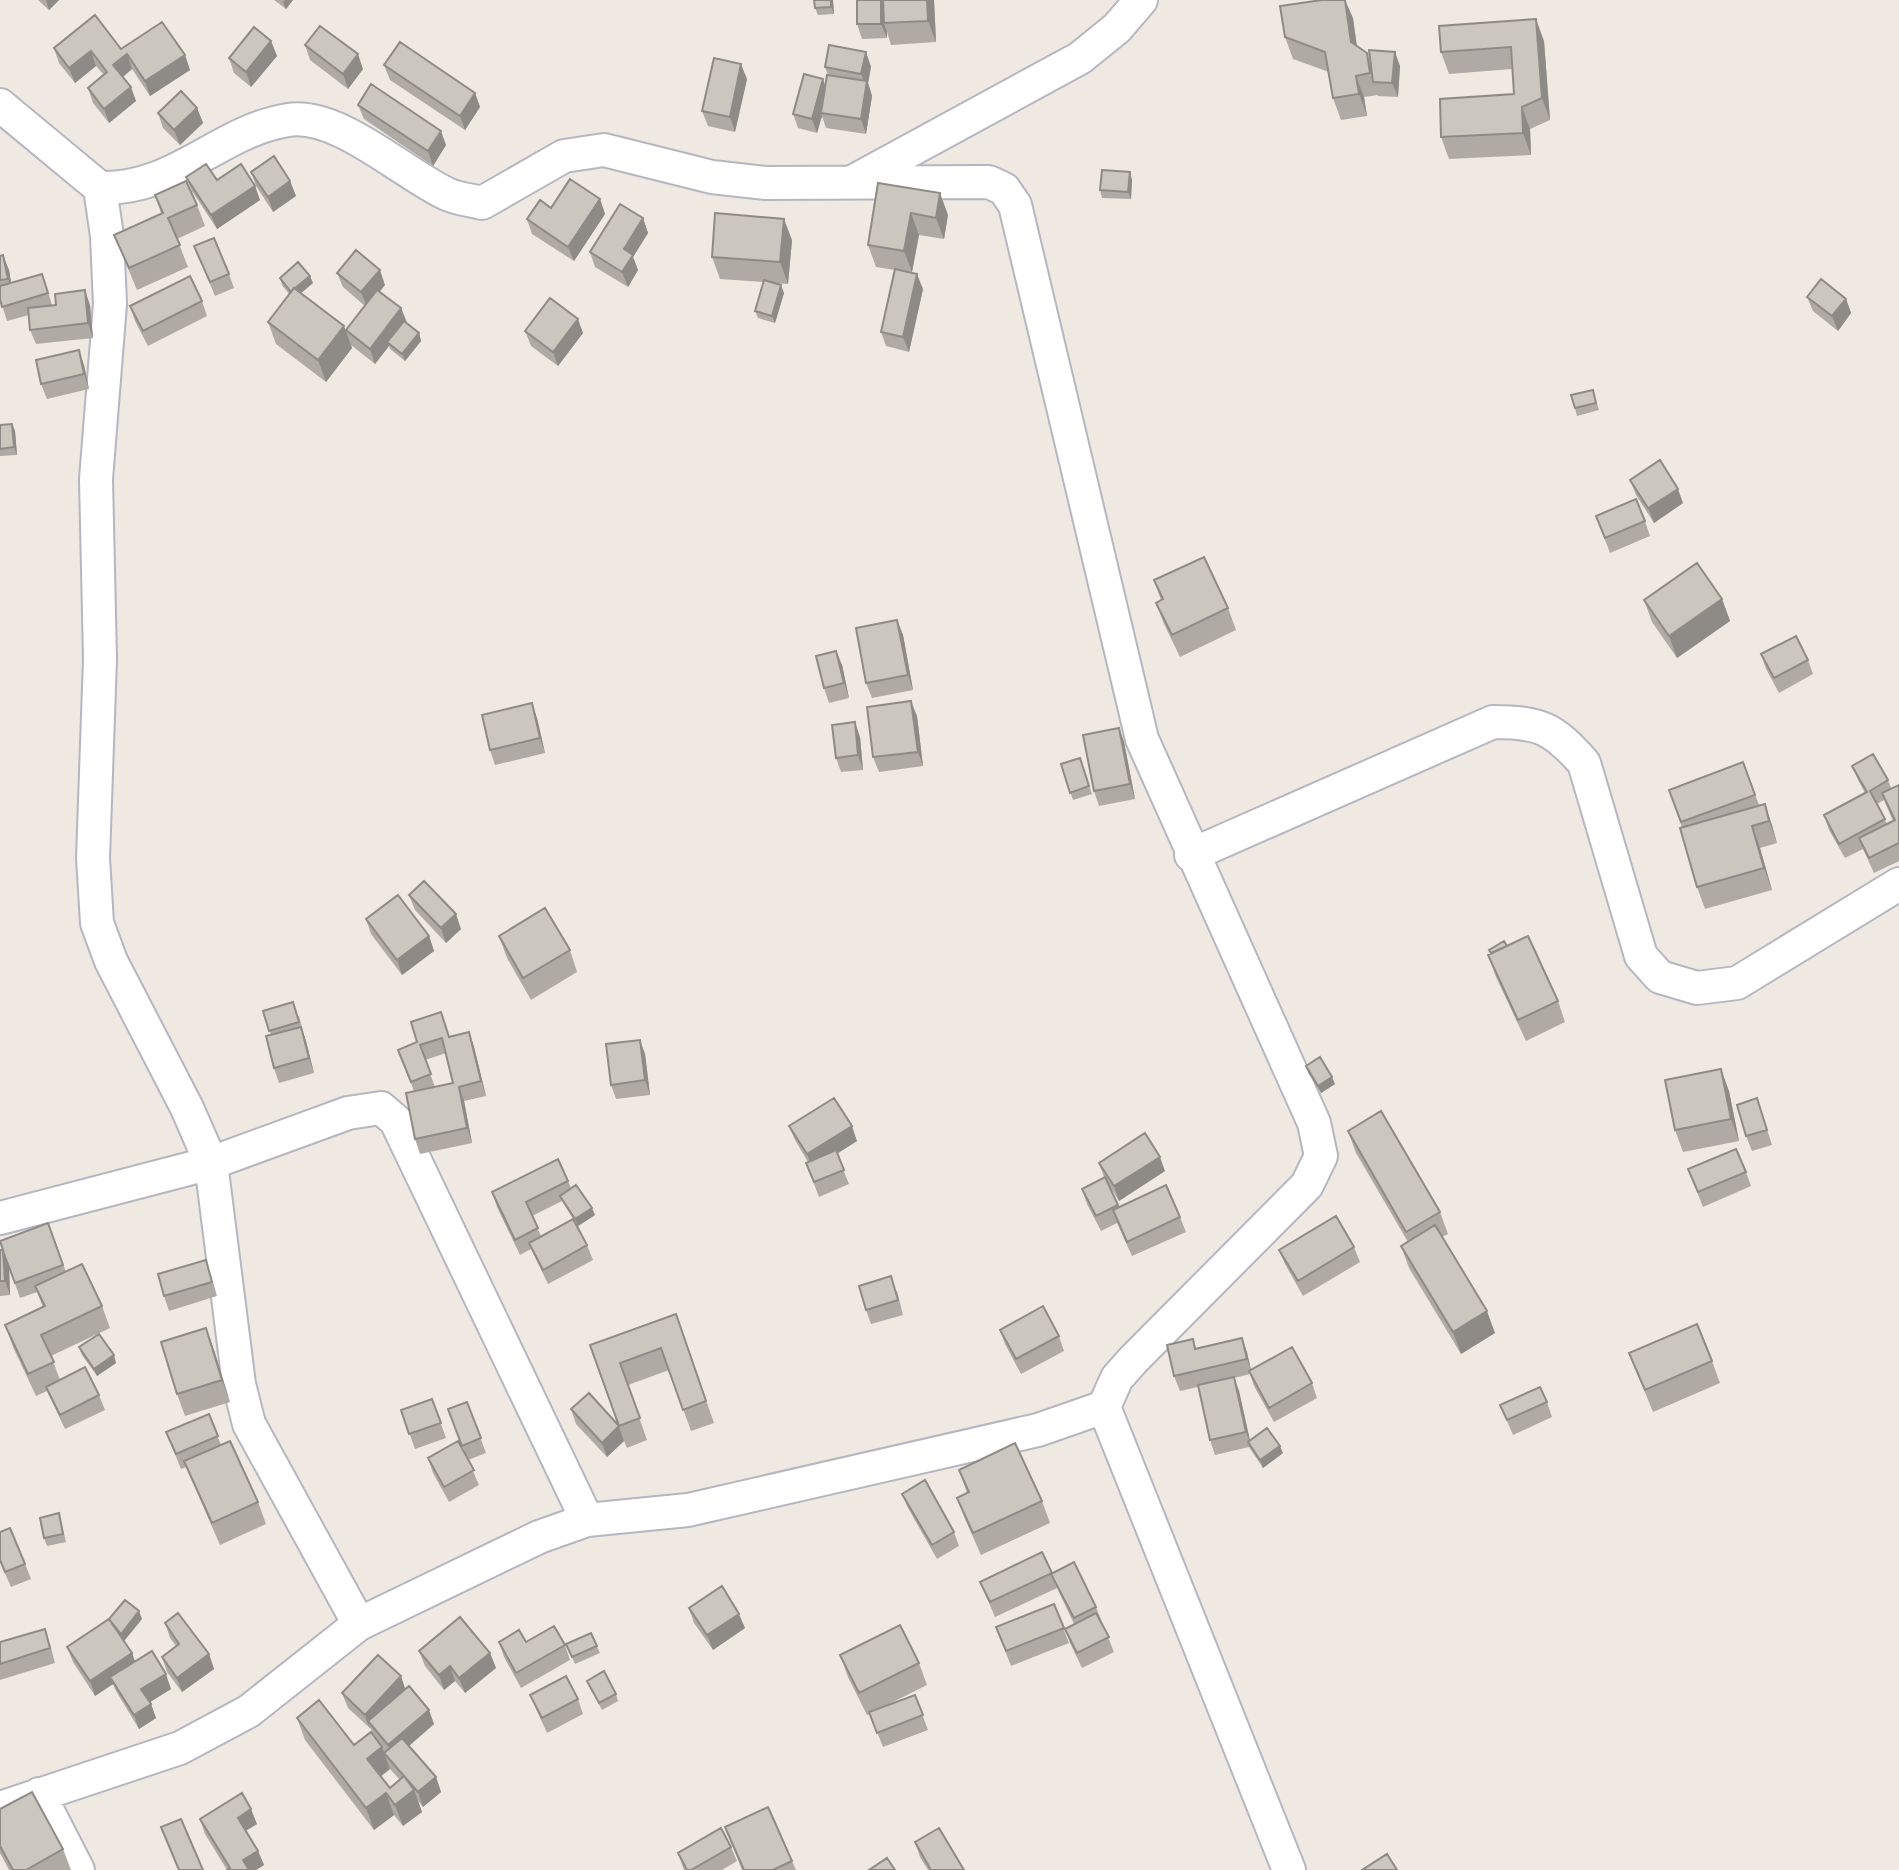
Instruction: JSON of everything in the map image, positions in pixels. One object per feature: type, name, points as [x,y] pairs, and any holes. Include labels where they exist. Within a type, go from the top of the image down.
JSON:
[{"type":"street","points":[[851,182],[1080,58],[1117,28],[1141,0]]},
{"type":"street","points":[[0,105],[100,188],[107,236],[110,304],[96,479],[100,659],[93,858],[97,923],[111,961],[187,1108],[211,1163],[239,1384],[249,1424],[359,1624]]},
{"type":"street","points":[[100,188],[153,182],[242,135],[289,120],[326,124],[449,196],[482,203],[564,156],[604,150],[712,177],[766,183],[989,182],[1004,189],[1015,205],[1142,739],[1191,855],[1314,1123],[1321,1156],[1307,1185],[1117,1378],[1104,1407],[1289,1870]]},
{"type":"street","points":[[1191,855],[1493,722],[1531,722],[1564,741],[1584,763],[1641,956],[1660,977],[1697,988],[1737,983],[1899,884]]},
{"type":"street","points":[[0,1218],[211,1163],[348,1113],[381,1108],[396,1121],[587,1520]]},
{"type":"street","points":[[0,1808],[180,1748],[235,1718],[359,1624],[539,1537],[587,1520],[688,1510],[1038,1430],[1104,1407]]},
{"type":"street","points":[[39,1794],[78,1870]]},
{"type":"building","points":[[814,0],[831,0],[831,7],[815,8]]},
{"type":"building","points":[[857,0],[881,0],[881,24],[857,24]]},
{"type":"building","points":[[883,0],[927,0],[928,21],[884,23]]},
{"type":"building","points":[[1345,0],[1351,42],[1367,53],[1370,73],[1356,76],[1359,94],[1333,98],[1325,52],[1285,37],[1280,6]]},
{"type":"building","points":[[95,15],[121,49],[162,22],[185,55],[145,81],[127,54],[113,65],[131,87],[104,109],[88,88],[107,72],[91,51],[69,68],[54,48]]},
{"type":"building","points":[[1536,19],[1542,98],[1522,107],[1523,133],[1441,137],[1440,99],[1514,94],[1511,47],[1441,52],[1439,26]]},
{"type":"building","points":[[320,26],[358,54],[343,74],[305,45]]},
{"type":"building","points":[[254,27],[271,41],[246,72],[229,58]]},
{"type":"building","points":[[400,42],[475,93],[460,116],[384,65]]},
{"type":"building","points":[[829,45],[866,52],[861,74],[825,67]]},
{"type":"building","points":[[1369,50],[1395,52],[1392,83],[1373,82]]},
{"type":"building","points":[[714,58],[741,64],[730,117],[702,111]]},
{"type":"building","points":[[804,74],[823,79],[812,119],[793,114]]},
{"type":"building","points":[[827,75],[867,81],[861,119],[821,113]]},
{"type":"building","points":[[371,84],[441,131],[428,151],[358,105]]},
{"type":"building","points":[[181,91],[197,108],[174,130],[158,113]]},
{"type":"building","points":[[274,156],[290,181],[268,197],[251,172]]},
{"type":"building","points":[[206,164],[217,180],[241,164],[255,186],[211,215],[186,177]]},
{"type":"building","points":[[1102,170],[1130,172],[1128,192],[1100,190]]},
{"type":"building","points":[[570,179],[600,199],[568,247],[527,219],[540,200],[551,208]]},
{"type":"building","points":[[186,181],[197,205],[168,218],[180,245],[129,268],[114,235],[163,213],[155,195]]},
{"type":"building","points":[[878,183],[940,193],[936,218],[911,213],[904,251],[868,245]]},
{"type":"building","points":[[620,204],[643,218],[624,249],[633,255],[622,272],[590,252]]},
{"type":"building","points":[[715,213],[784,219],[780,262],[712,257]]},
{"type":"building","points":[[214,238],[229,274],[210,282],[194,246]]},
{"type":"building","points":[[356,250],[380,270],[361,292],[337,273]]},
{"type":"building","points":[[3,255],[8,279],[0,280],[0,256]]},
{"type":"building","points":[[298,262],[310,276],[291,292],[280,278]]},
{"type":"building","points":[[895,269],[917,274],[903,337],[881,332]]},
{"type":"building","points":[[42,274],[48,293],[2,307],[0,286]]},
{"type":"building","points":[[190,276],[202,301],[143,331],[130,306]]},
{"type":"building","points":[[1821,279],[1846,299],[1832,316],[1807,297]]},
{"type":"building","points":[[764,280],[781,285],[772,316],[755,311]]},
{"type":"building","points":[[294,288],[344,326],[318,360],[268,322]]},
{"type":"building","points":[[85,290],[88,323],[30,330],[28,308],[56,305],[55,294]]},
{"type":"building","points":[[377,290],[401,308],[370,349],[346,330]]},
{"type":"building","points":[[550,298],[578,319],[553,352],[525,331]]},
{"type":"building","points":[[404,321],[419,333],[402,354],[387,342]]},
{"type":"building","points":[[79,350],[84,374],[41,384],[36,360]]},
{"type":"building","points":[[1593,390],[1596,403],[1575,408],[1571,395]]},
{"type":"building","points":[[12,424],[14,447],[0,449],[0,425]]},
{"type":"building","points":[[1660,460],[1678,489],[1648,508],[1630,480]]},
{"type":"building","points":[[1636,499],[1645,521],[1605,538],[1596,516]]},
{"type":"building","points":[[1204,557],[1228,608],[1172,635],[1156,603],[1163,599],[1154,580]]},
{"type":"building","points":[[1697,563],[1722,599],[1669,636],[1644,600]]},
{"type":"building","points":[[897,620],[908,675],[866,683],[856,628]]},
{"type":"building","points":[[1796,636],[1808,660],[1774,678],[1761,654]]},
{"type":"building","points":[[836,651],[844,683],[824,688],[816,656]]},
{"type":"building","points":[[911,701],[918,752],[873,757],[867,707]]},
{"type":"building","points":[[532,703],[540,738],[490,750],[482,715]]},
{"type":"building","points":[[855,722],[858,755],[836,758],[832,725]]},
{"type":"building","points":[[1119,728],[1130,784],[1094,791],[1083,735]]},
{"type":"building","points":[[1873,754],[1888,780],[1870,791],[1885,819],[1839,844],[1824,815],[1867,792],[1852,766]]},
{"type":"building","points":[[1080,758],[1089,786],[1070,793],[1061,764]]},
{"type":"building","points":[[1743,762],[1755,795],[1681,822],[1669,790]]},
{"type":"building","points":[[1899,785],[1899,843],[1869,858],[1859,838],[1895,820],[1882,793]]},
{"type":"building","points":[[1765,804],[1769,821],[1752,826],[1764,868],[1697,887],[1680,828]]},
{"type":"building","points":[[424,881],[456,914],[441,928],[409,895]]},
{"type":"building","points":[[398,895],[429,936],[397,960],[366,919]]},
{"type":"building","points":[[545,908],[570,950],[523,978],[499,936]]},
{"type":"building","points":[[1528,936],[1558,1001],[1518,1020],[1488,955]]},
{"type":"building","points":[[1504,941],[1507,946],[1491,953],[1489,950]]},
{"type":"building","points":[[293,1002],[299,1022],[269,1031],[263,1011]]},
{"type":"building","points":[[441,1012],[449,1037],[469,1032],[481,1081],[459,1087],[467,1128],[415,1139],[406,1093],[453,1083],[442,1038],[420,1045],[431,1074],[411,1082],[398,1050],[417,1042],[411,1022]]},
{"type":"building","points":[[301,1027],[309,1058],[274,1068],[266,1036]]},
{"type":"building","points":[[640,1040],[645,1080],[611,1085],[606,1044]]},
{"type":"building","points":[[1320,1057],[1332,1077],[1318,1086],[1306,1066]]},
{"type":"building","points":[[1721,1069],[1731,1119],[1675,1130],[1665,1080]]},
{"type":"building","points":[[834,1098],[852,1126],[807,1154],[789,1126]]},
{"type":"building","points":[[1757,1098],[1767,1130],[1746,1136],[1737,1105]]},
{"type":"building","points":[[1381,1111],[1440,1212],[1406,1232],[1348,1131]]},
{"type":"building","points":[[1145,1133],[1160,1157],[1114,1186],[1099,1163]]},
{"type":"building","points":[[1736,1149],[1746,1172],[1698,1192],[1688,1169]]},
{"type":"building","points":[[836,1150],[844,1170],[814,1182],[806,1163]]},
{"type":"building","points":[[558,1159],[568,1181],[526,1202],[538,1228],[515,1240],[492,1192]]},
{"type":"building","points":[[1105,1177],[1118,1205],[1096,1216],[1082,1189]]},
{"type":"building","points":[[576,1185],[592,1208],[575,1219],[560,1196]]},
{"type":"building","points":[[1166,1185],[1180,1217],[1127,1242],[1113,1210]]},
{"type":"building","points":[[1336,1216],[1354,1247],[1298,1281],[1279,1250]]},
{"type":"building","points":[[573,1219],[587,1245],[543,1270],[529,1243]]},
{"type":"building","points":[[48,1223],[63,1265],[15,1283],[3,1251],[5,1281],[0,1281],[0,1250],[3,1250],[0,1241]]},
{"type":"building","points":[[1435,1225],[1487,1311],[1453,1332],[1401,1246]]},
{"type":"building","points":[[206,1260],[212,1282],[164,1296],[158,1274]]},
{"type":"building","points":[[82,1264],[102,1306],[41,1335],[54,1362],[28,1374],[5,1325],[45,1306],[35,1286]]},
{"type":"building","points":[[891,1276],[898,1300],[866,1310],[859,1286]]},
{"type":"building","points":[[1043,1306],[1059,1336],[1016,1359],[1000,1330]]},
{"type":"building","points":[[676,1314],[706,1401],[683,1410],[661,1348],[620,1363],[640,1418],[619,1426],[590,1345]]},
{"type":"building","points":[[1697,1324],[1712,1361],[1645,1390],[1629,1353]]},
{"type":"building","points":[[206,1328],[222,1380],[177,1394],[161,1342]]},
{"type":"building","points":[[99,1334],[114,1355],[94,1369],[79,1347]]},
{"type":"building","points":[[1242,1338],[1247,1359],[1174,1376],[1167,1345],[1193,1339],[1195,1349]]},
{"type":"building","points":[[1292,1347],[1312,1383],[1269,1408],[1249,1371]]},
{"type":"building","points":[[85,1367],[99,1395],[60,1415],[46,1387]]},
{"type":"building","points":[[1234,1377],[1246,1432],[1210,1440],[1198,1385]]},
{"type":"building","points":[[1540,1387],[1547,1402],[1507,1420],[1500,1405]]},
{"type":"building","points":[[589,1393],[619,1426],[602,1443],[571,1409]]},
{"type":"building","points":[[432,1399],[441,1423],[409,1434],[401,1410]]},
{"type":"building","points":[[467,1402],[481,1438],[462,1446],[448,1409]]},
{"type":"building","points":[[209,1414],[218,1436],[176,1454],[166,1432]]},
{"type":"building","points":[[1267,1428],[1280,1446],[1260,1460],[1248,1442]]},
{"type":"building","points":[[230,1441],[258,1502],[212,1523],[184,1461]]},
{"type":"building","points":[[458,1441],[474,1470],[444,1487],[428,1458]]},
{"type":"building","points":[[1015,1443],[1042,1501],[973,1533],[957,1498],[969,1492],[959,1470]]},
{"type":"building","points":[[925,1480],[954,1532],[932,1545],[902,1494]]},
{"type":"building","points":[[59,1513],[63,1534],[44,1538],[40,1518]]},
{"type":"building","points":[[10,1528],[25,1564],[5,1572],[0,1560],[0,1532]]},
{"type":"building","points":[[1042,1552],[1052,1573],[990,1602],[980,1582]]},
{"type":"building","points":[[1074,1562],[1096,1607],[1074,1618],[1051,1574]]},
{"type":"building","points":[[722,1586],[739,1614],[707,1635],[689,1608]]},
{"type":"building","points":[[125,1600],[139,1611],[121,1634],[109,1619]]},
{"type":"building","points":[[1054,1604],[1064,1628],[1006,1651],[996,1627]]},
{"type":"building","points":[[178,1613],[209,1654],[177,1678],[162,1657],[179,1644],[165,1623]]},
{"type":"building","points":[[1096,1613],[1109,1637],[1077,1653],[1065,1629]]},
{"type":"building","points":[[460,1617],[490,1653],[459,1678],[450,1666],[439,1675],[419,1651]]},
{"type":"building","points":[[109,1619],[132,1653],[90,1681],[67,1647]]},
{"type":"building","points":[[900,1625],[919,1663],[859,1693],[840,1655]]},
{"type":"building","points":[[554,1626],[565,1645],[516,1673],[499,1642],[519,1630],[526,1642]]},
{"type":"building","points":[[45,1629],[50,1648],[0,1664],[0,1642]]},
{"type":"building","points":[[591,1633],[597,1646],[572,1657],[566,1644]]},
{"type":"building","points":[[152,1651],[166,1674],[141,1689],[151,1704],[134,1715],[110,1677]]},
{"type":"building","points":[[378,1655],[401,1676],[365,1715],[342,1693]]},
{"type":"building","points":[[604,1671],[616,1694],[599,1703],[587,1681]]},
{"type":"building","points":[[566,1676],[578,1699],[542,1718],[530,1695]]},
{"type":"building","points":[[409,1686],[429,1710],[388,1745],[368,1721]]},
{"type":"building","points":[[915,1695],[923,1715],[877,1733],[869,1712]]},
{"type":"building","points":[[319,1700],[354,1745],[371,1732],[382,1747],[367,1759],[390,1788],[404,1776],[414,1790],[395,1805],[386,1793],[366,1808],[297,1718]]},
{"type":"building","points":[[402,1738],[436,1777],[418,1792],[384,1753]]},
{"type":"building","points":[[32,1792],[63,1849],[26,1870],[13,1870],[0,1846],[0,1809]]},
{"type":"building","points":[[242,1793],[251,1809],[238,1818],[258,1851],[243,1860],[249,1870],[227,1870],[230,1868],[200,1819]]},
{"type":"building","points":[[768,1807],[792,1861],[773,1870],[744,1870],[725,1827]]},
{"type":"building","points":[[181,1819],[203,1870],[179,1870],[161,1827]]},
{"type":"building","points":[[721,1828],[731,1847],[687,1870],[678,1853]]},
{"type":"building","points":[[939,1828],[964,1870],[931,1870],[915,1842]]},
{"type":"building","points":[[1387,1854],[1397,1870],[1362,1870]]},
{"type":"building","points":[[887,1858],[895,1870],[869,1870]]}]
